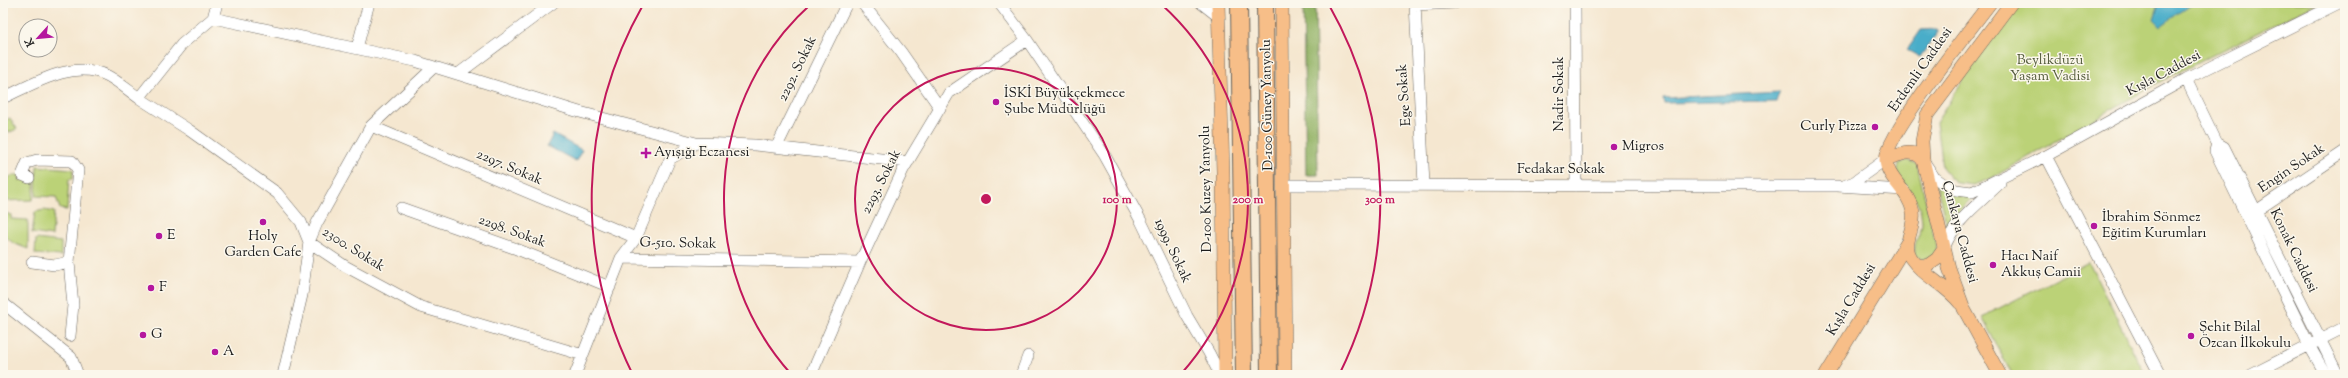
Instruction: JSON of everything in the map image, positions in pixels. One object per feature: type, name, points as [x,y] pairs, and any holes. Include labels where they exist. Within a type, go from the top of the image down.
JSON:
[{"type":"highway","points":[[1229,3],[1234,38],[1240,57]]},
{"type":"highway","points":[[1239,3],[1244,375]]},
{"type":"highway","points":[[1265,3],[1269,375]]},
{"type":"main road","name":"D-100 Kuzey Yanyolu","points":[[1218,3],[1223,172],[1225,375]]},
{"type":"main road","name":"D-100 Güney Yanyolu","points":[[1282,3],[1285,185],[1285,375]]},
{"type":"main road","name":"Erdemli Caddesi","points":[[1886,159],[1888,152],[1910,112],[1990,3]]},
{"type":"main road","points":[[1923,160],[1922,142],[1927,115],[2011,3]]},
{"type":"main road","points":[[1886,159],[1910,152],[1916,154],[1923,160]]},
{"type":"main road","name":"Kışla Caddesi","points":[[1826,375],[1907,243],[1914,228],[1912,204],[1904,190],[1891,174],[1886,159]]},
{"type":"main road","name":"Çankaya Caddesi","points":[[1923,160],[1944,249],[1964,309],[2000,375]]},
{"type":"main road","points":[[1907,243],[1907,251],[1917,265],[1928,276],[1951,293],[1964,309]]},
{"type":"main road","points":[[1917,265],[1927,266],[1937,259],[1944,249]]},
{"type":"street","points":[[138,98],[182,44],[213,18],[217,3]]},
{"type":"street","points":[[357,48],[369,3]]},
{"type":"street","points":[[458,74],[553,3]]},
{"type":"street","points":[[862,3],[901,52],[940,108]]},
{"type":"street","name":"1999. Sokak","points":[[999,3],[1027,40],[1105,156],[1141,221],[1187,316],[1210,352],[1220,375]]},
{"type":"street","points":[[1201,3],[1219,16]]},
{"type":"street","points":[[1415,4],[1455,3]]},
{"type":"street","name":"Nadir Sokak","points":[[1574,3],[1576,186]]},
{"type":"street","name":"Kışla Caddesi","points":[[2006,177],[2186,79],[2339,3]]},
{"type":"street","name":"2292. Sokak","points":[[776,148],[846,4]]},
{"type":"street","name":"Ege Sokak","points":[[1415,4],[1424,185]]},
{"type":"street","points":[[213,18],[357,48],[434,67],[576,111],[696,143],[776,148],[908,162]]},
{"type":"street","name":"2293. Sokak","points":[[811,375],[860,262],[908,162],[949,93],[1027,40]]},
{"type":"street","name":"2300. Sokak","points":[[434,67],[371,126],[317,223],[309,242],[345,266],[421,307],[583,355]]},
{"type":"street","points":[[3,98],[67,71],[86,71],[107,76],[138,98],[189,130],[277,193],[301,222],[309,242],[302,295],[282,375]]},
{"type":"street","name":"Konak Caddesi","points":[[2186,79],[2217,143],[2224,147],[2338,375]]},
{"type":"street","name":"2297. Sokak","points":[[371,126],[636,238]]},
{"type":"street","points":[[621,258],[636,238],[670,159],[696,143]]},
{"type":"street","name":"Konak Caddesi","points":[[2217,143],[2215,152],[2309,345],[2326,375]]},
{"type":"street","name":"Engin Sokak","points":[[2256,211],[2345,151]]},
{"type":"street","points":[[2046,156],[2160,375]]},
{"type":"street","points":[[1837,186],[1854,182],[1886,159]]},
{"type":"street","points":[[29,178],[22,175],[27,163],[38,160],[72,161],[78,170],[69,262],[73,305],[70,336]]},
{"type":"street","points":[[1923,160],[1936,178],[1962,192],[1972,192],[2006,177]]},
{"type":"street","points":[[1944,249],[1952,232],[1963,217],[2006,177]]},
{"type":"street","name":"Fedakar Sokak","points":[[1285,185],[1837,186]]},
{"type":"street","points":[[1837,186],[1904,190]]},
{"type":"street","name":"2298. Sokak","points":[[401,208],[514,248],[610,287]]},
{"type":"street","name":"G-510. Sokak","points":[[575,375],[621,258],[860,262]]},
{"type":"street","points":[[32,262],[55,265],[69,262]]},
{"type":"street","points":[[3,303],[71,357],[78,375]]},
{"type":"street","points":[[2250,375],[2345,327]]},
{"type":"street","points":[[1021,375],[1028,356]]},
{"type":"green space","points":[[1303,3],[1315,3],[1318,175],[1306,175]]},
{"type":"green space","name":"Beylikdüzü Yaşam Vadisi","points":[[2016,3],[2317,3],[2163,80],[1990,179],[1973,185],[1958,183],[1950,177],[1942,167],[1936,123],[1983,48]]},
{"type":"green space","points":[[10,118],[17,129],[3,135],[3,121]]},
{"type":"green space","points":[[1907,160],[1917,164],[1937,249],[1932,258],[1921,259],[1916,254],[1915,246],[1922,225],[1921,214],[1916,201],[1897,173],[1899,164]]},
{"type":"green space","points":[[37,166],[73,169],[73,179],[69,179],[67,210],[60,209],[56,197],[36,196]]},
{"type":"green space","points":[[13,175],[19,175],[20,181],[23,178],[35,179],[33,200],[3,201],[3,181]]},
{"type":"green space","points":[[1936,182],[1957,196],[1975,195],[1958,212],[1948,231]]},
{"type":"green space","points":[[44,210],[54,212],[52,236],[32,233],[35,212]]},
{"type":"green space","points":[[3,212],[11,215],[11,219],[28,220],[28,249],[13,243],[3,234]]},
{"type":"green space","points":[[36,239],[61,242],[61,256],[35,254]]},
{"type":"green space","points":[[2089,262],[2145,375],[2012,375],[1982,317]]},
{"type":"water","points":[[2159,3],[2192,3],[2161,26],[2154,19]]},
{"type":"water","points":[[1936,29],[1938,32],[1920,57],[1907,50],[1921,30]]},
{"type":"water","points":[[1780,92],[1776,101],[1664,103],[1663,98]]},
{"type":"water","points":[[553,134],[582,150],[576,161],[547,146]]},
{"type":"place","name":"İSKİ Büyükçekmece Şube Müdürlüğü","points":[[996,102]]},
{"type":"place","name":"Curly Pizza","points":[[1875,127]]},
{"type":"place","name":"Migros","points":[[1614,147]]},
{"type":"place","name":"Ayışığı Eczanesi","points":[[646,153]]},
{"type":"place","name":"Holy Garden Cafe","points":[[263,222]]},
{"type":"place","name":"İbrahim Sönmez Eğitim Kurumları","points":[[2094,226]]},
{"type":"place","name":"E","points":[[159,236]]},
{"type":"place","name":"Hacı Naif Akkuş Camii","points":[[1993,265]]},
{"type":"place","name":"F","points":[[151,288]]},
{"type":"place","name":"G","points":[[143,335]]},
{"type":"place","name":"Şehit Bilal Özcan İlkokulu","points":[[2191,336]]},
{"type":"place","name":"A","points":[[215,352]]}]
